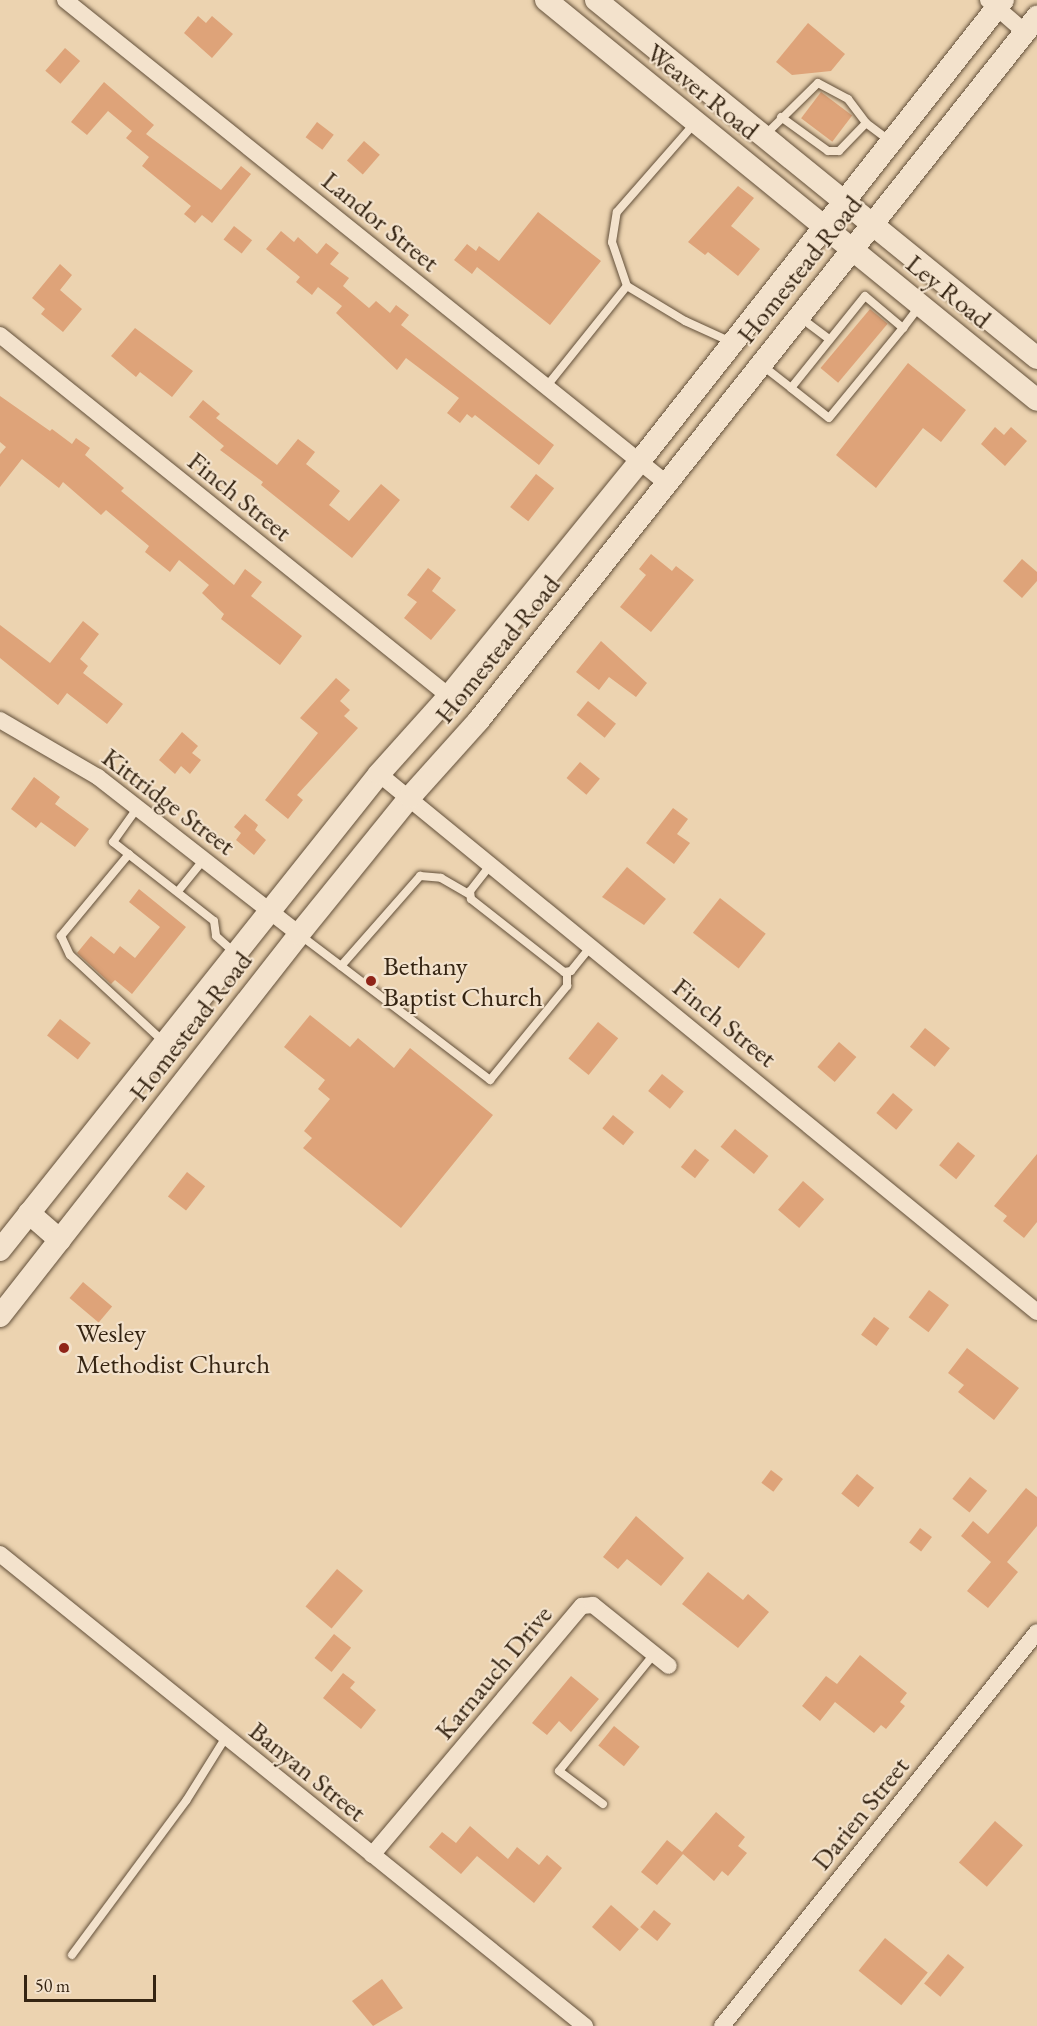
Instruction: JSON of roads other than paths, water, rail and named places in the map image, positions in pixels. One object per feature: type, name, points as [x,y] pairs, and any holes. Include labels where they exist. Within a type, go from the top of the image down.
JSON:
[{"type":"main road","name":"Weaver Road","points":[[546,0],[825,226]]},
{"type":"main road","name":"Weaver Road","points":[[596,0],[846,199]]},
{"type":"main road","name":"Homestead Road","points":[[0,1251],[379,774],[448,696],[639,462],[731,342],[846,199],[996,3]]},
{"type":"main road","name":"Homestead Road","points":[[0,1316],[299,934],[410,797],[479,720],[665,482],[1031,24]]},
{"type":"main road","name":"Ley Road","points":[[846,199],[1037,358]]},
{"type":"main road","name":"Ley Road","points":[[825,226],[1037,400]]},
{"type":"main road","points":[[166,1040],[198,1062]]},
{"type":"main road","points":[[29,1213],[60,1240]]},
{"type":"street","name":"Landor Street","points":[[65,0],[665,482]]},
{"type":"street","points":[[996,3],[1031,24]]},
{"type":"street","name":"Finch Street","points":[[0,335],[448,696]]},
{"type":"street","name":"Kittridge Street","points":[[0,720],[98,777],[205,858],[299,934]]},
{"type":"street","name":"Finch Street","points":[[379,774],[492,863],[1037,1312]]},
{"type":"street","name":"Banyan Street","points":[[0,1554],[585,2026]]},
{"type":"street","name":"Karnauch Drive","points":[[372,1855],[582,1606],[593,1605],[669,1666]]},
{"type":"street","name":"Darien Street","points":[[722,2026],[1037,1632]]},
{"type":"lane","points":[[765,135],[818,83],[848,99],[867,123],[890,142]]},
{"type":"lane","points":[[781,117],[828,152],[839,151],[867,123]]},
{"type":"lane","points":[[696,122],[617,212],[612,242],[627,286],[685,321],[731,342]]},
{"type":"lane","points":[[546,387],[627,286]]},
{"type":"lane","points":[[791,388],[865,296],[903,328]]},
{"type":"lane","points":[[760,364],[829,418],[921,306]]},
{"type":"lane","points":[[798,316],[829,339]]},
{"type":"lane","points":[[138,806],[113,842],[178,890],[214,921],[216,936],[235,953]]},
{"type":"lane","points":[[129,854],[61,936],[70,955],[166,1040]]},
{"type":"lane","points":[[178,890],[205,858]]},
{"type":"lane","points":[[469,894],[492,863]]},
{"type":"lane","points":[[341,966],[420,876],[441,878],[469,894],[567,973]]},
{"type":"lane","points":[[299,934],[490,1080],[567,986],[567,973],[592,945]]},
{"type":"lane","points":[[603,1804],[559,1771],[654,1654]]},
{"type":"lane","points":[[72,1955],[186,1801],[226,1737]]},
{"type":"place","name":"Bethany Baptist Church","points":[[371,981]]},
{"type":"place","name":"Wesley Methodist Church","points":[[64,1348]]}]
